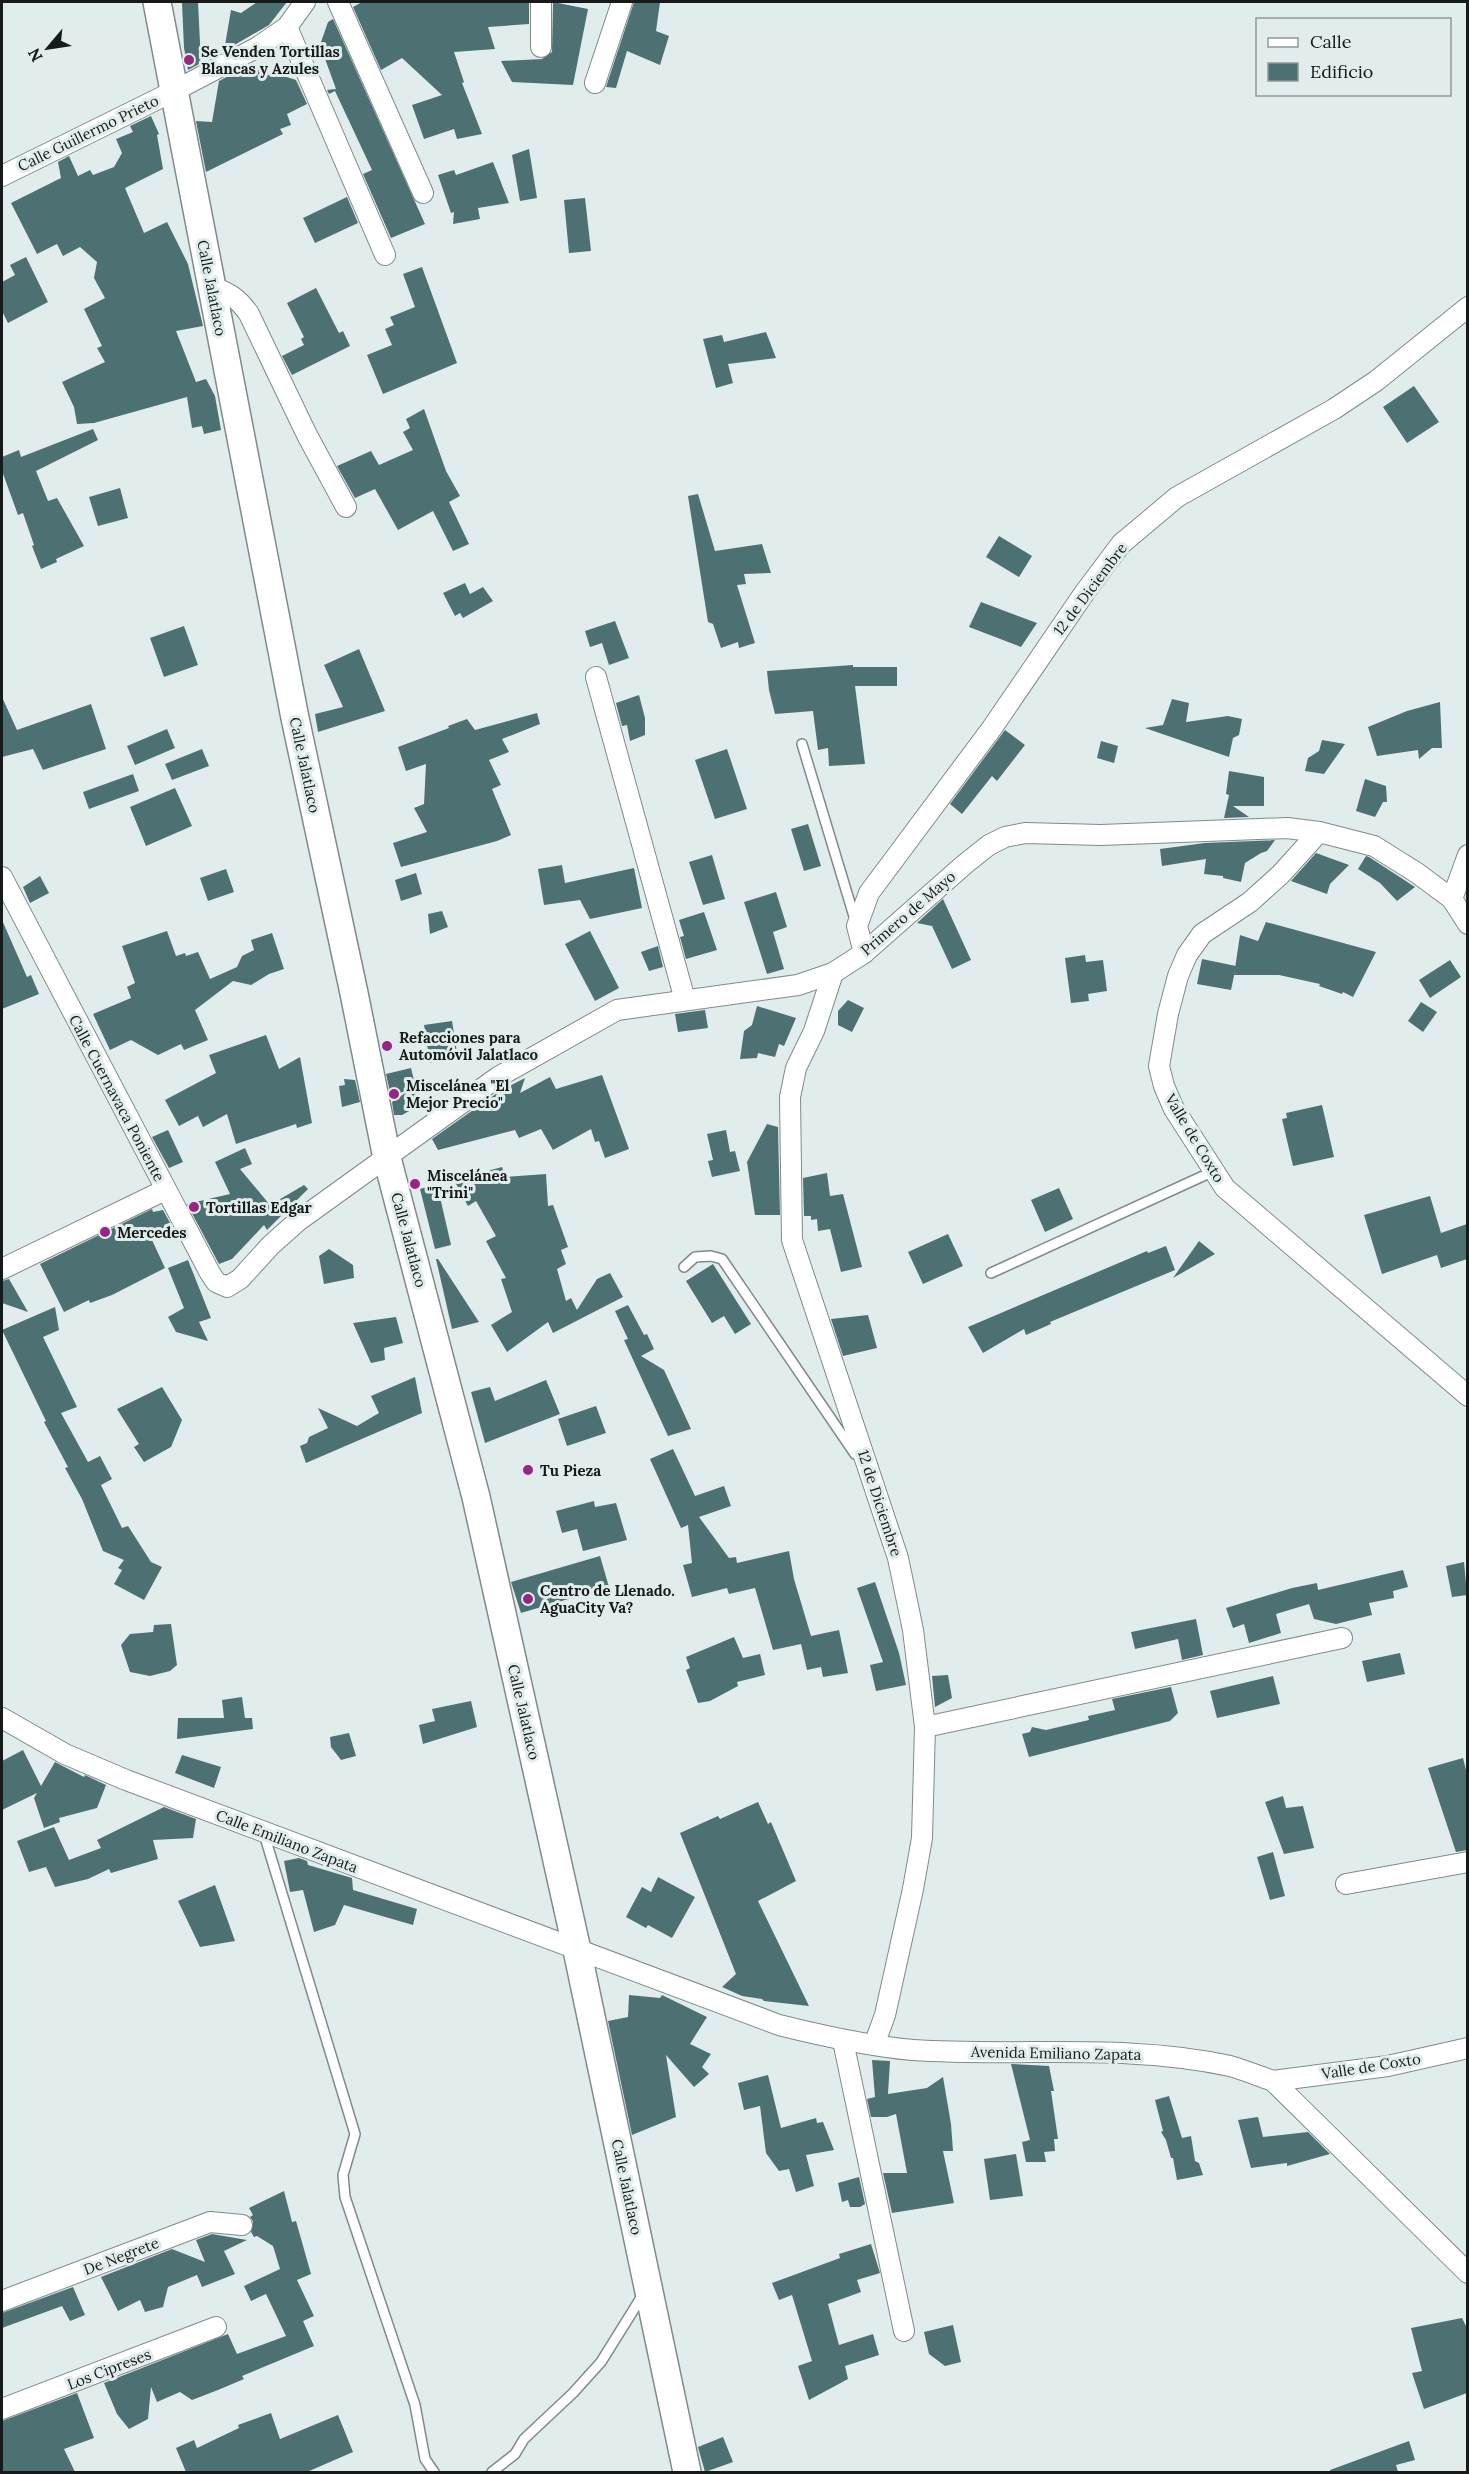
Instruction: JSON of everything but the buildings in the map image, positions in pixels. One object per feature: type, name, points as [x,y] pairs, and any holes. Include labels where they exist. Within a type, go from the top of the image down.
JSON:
[{"type":"main road","name":"Calle Jalatlaco","points":[[157,2],[295,718],[387,1158],[476,1497],[577,1950],[687,2472]]},
{"type":"street","name":"Calle Guillermo Prieto","points":[[2,176],[258,47],[287,27],[305,2]]},
{"type":"street","points":[[338,2],[423,193]]},
{"type":"street","points":[[541,2],[541,47]]},
{"type":"street","points":[[596,83],[622,2]]},
{"type":"street","points":[[287,27],[385,255]]},
{"type":"street","points":[[211,286],[231,293],[249,314],[307,435],[346,507]]},
{"type":"street","name":"12 de Diciembre","points":[[856,926],[869,893],[992,728],[1085,592],[1121,544],[1177,496],[1334,409],[1376,381],[1467,308]]},
{"type":"street","points":[[596,676],[685,1000]]},
{"type":"street","name":"Primero de Mayo","points":[[165,1190],[210,1273],[216,1282],[227,1287],[240,1279],[271,1245],[298,1221],[498,1077],[617,1010],[798,985],[833,973],[864,953],[989,845],[1005,837],[1042,832],[1101,835],[1287,828],[1319,832],[1374,846],[1417,873],[1452,899]]},
{"type":"street","name":"Valle de Coxto","points":[[1319,832],[1281,874],[1250,902],[1202,934],[1186,955],[1178,976],[1159,1066],[1174,1109],[1225,1188],[1467,1396]]},
{"type":"street","points":[[1467,855],[1452,899],[1467,924]]},
{"type":"street","name":"Calle Cuernavaca Poniente","points":[[2,877],[165,1190],[2,1269]]},
{"type":"street","points":[[856,926],[864,953]]},
{"type":"street","name":"12 de Diciembre","points":[[833,973],[814,1031],[796,1068],[790,1096],[792,1240],[898,1558],[913,1630],[925,1727],[922,1838],[914,1889],[885,2015],[874,2045]]},
{"type":"street","points":[[925,1727],[1342,1638]]},
{"type":"street","name":"Calle Emiliano Zapata","points":[[2,1718],[65,1754],[577,1950]]},
{"type":"street","points":[[1346,1884],[1467,1863]]},
{"type":"street","name":"Avenida Emiliano Zapata","points":[[577,1950],[779,2025],[843,2042],[913,2050],[1089,2052],[1167,2056],[1231,2067],[1273,2080],[1467,2273]]},
{"type":"street","points":[[843,2042],[904,2331]]},
{"type":"street","name":"Valle de Coxto","points":[[1273,2080],[1388,2066],[1467,2048]]},
{"type":"street","name":"De Negrete","points":[[2,2301],[210,2222],[242,2225]]},
{"type":"street","name":"Los Cipreses","points":[[2,2409],[216,2328]]},
{"type":"lane","points":[[802,744],[856,926]]},
{"type":"lane","points":[[991,1273],[1214,1171]]},
{"type":"lane","points":[[684,1268],[695,1257],[711,1256],[722,1259],[845,1437],[871,1479]]},
{"type":"lane","points":[[264,1832],[355,2134],[343,2175],[345,2197],[415,2405],[425,2459],[435,2472]]},
{"type":"lane","points":[[492,2472],[515,2454],[524,2439],[565,2401],[601,2362],[648,2286]]},
{"type":"place","name":"Se Venden Tortillas Blancas y Azules","points":[[189,60]]},
{"type":"place","name":"Refacciones para Automóvil Jalatlaco","points":[[387,1046]]},
{"type":"place","name":"Miscelánea \"El Mejor Precio\"","points":[[394,1094]]},
{"type":"place","name":"Miscelánea \"Trini\"","points":[[415,1184]]},
{"type":"place","name":"Tortillas Edgar","points":[[194,1207]]},
{"type":"place","name":"Mercedes","points":[[105,1232]]},
{"type":"place","name":"Tu Pieza","points":[[528,1470]]},
{"type":"place","name":"Centro de Llenado. AguaCity Va?","points":[[528,1599]]}]
